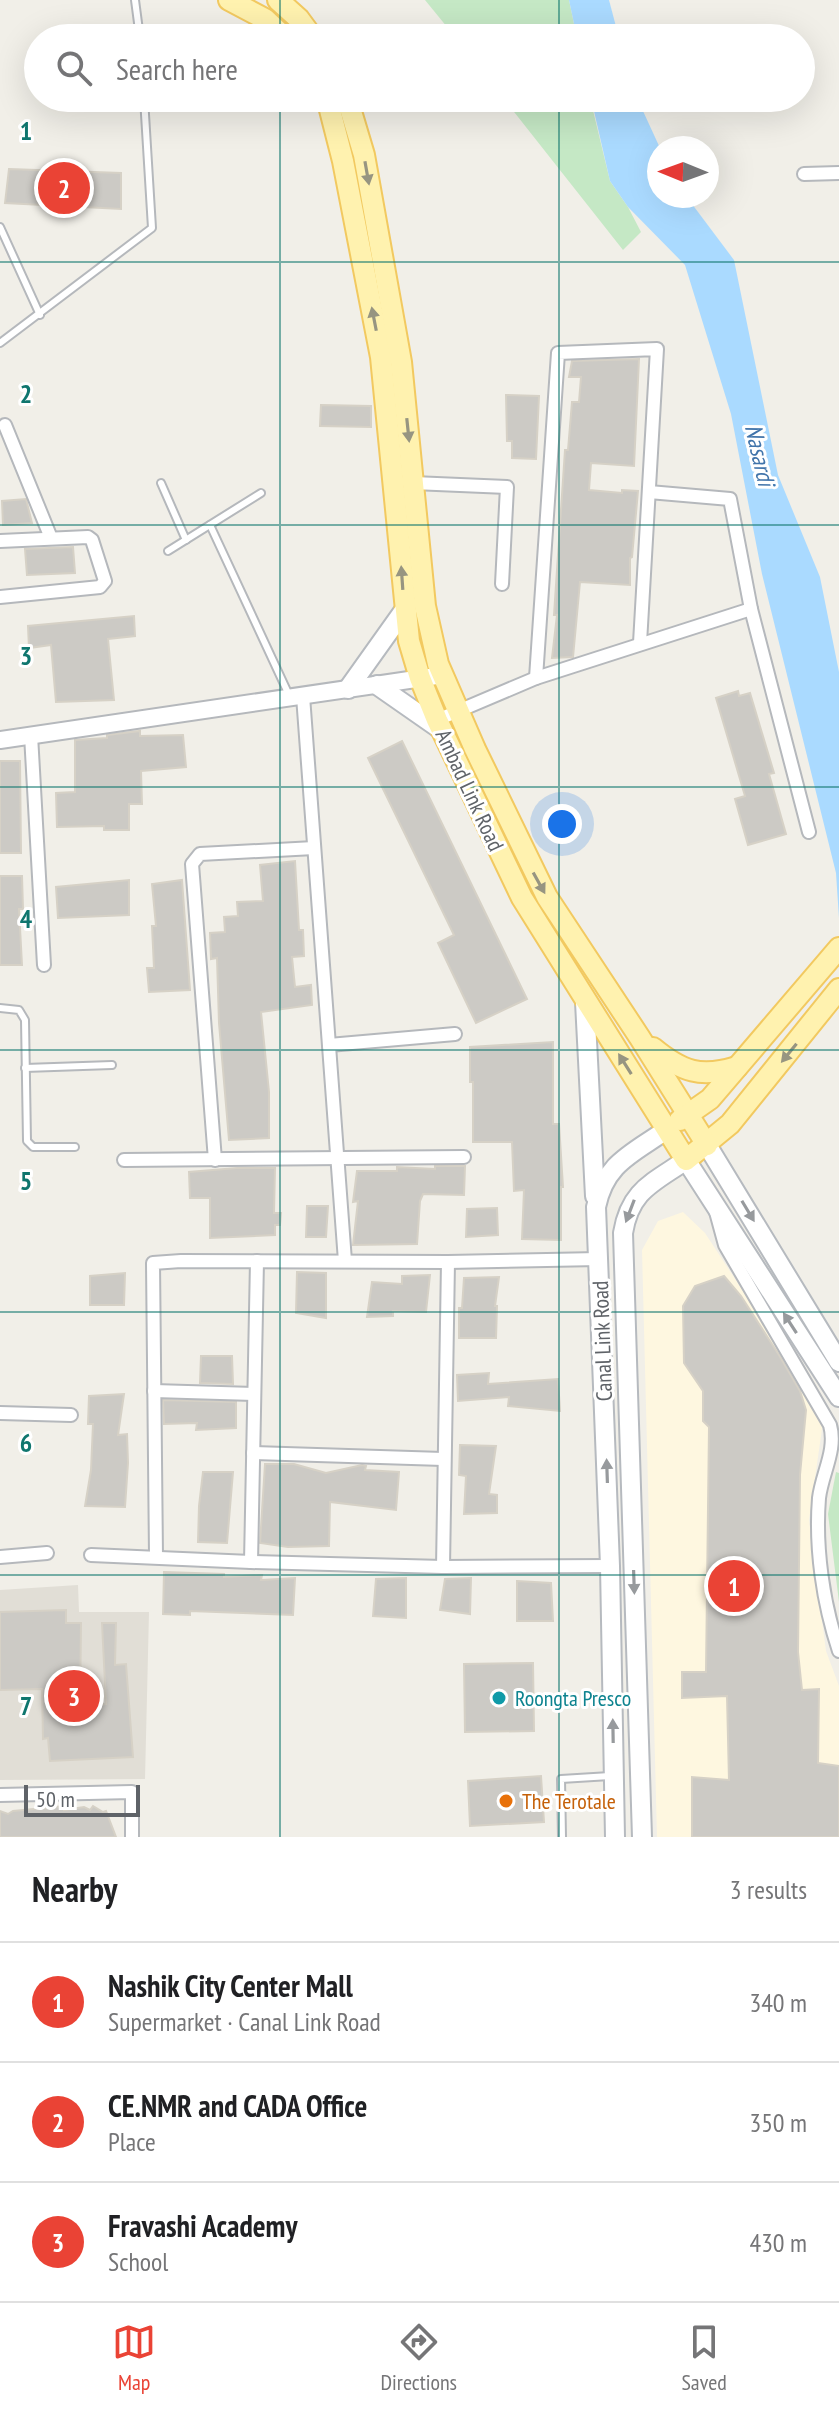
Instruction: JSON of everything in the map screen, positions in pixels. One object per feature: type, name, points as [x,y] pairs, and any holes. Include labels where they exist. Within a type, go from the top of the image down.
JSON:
[{"type":"main road","points":[[229,0],[270,24]]},
{"type":"main road","points":[[278,0],[303,24]]},
{"type":"main road","name":"Ambad Link Road","points":[[331,112],[381,357],[405,609],[409,641],[420,678],[522,898],[714,1204],[742,1260],[836,1393]]},
{"type":"main road","name":"Ambad Link Road","points":[[351,112],[364,155],[401,362],[425,606],[432,645],[443,675],[529,865],[547,897],[688,1114],[838,1360]]},
{"type":"main road","points":[[348,689],[405,609]]},
{"type":"main road","points":[[377,685],[440,726]]},
{"type":"main road","name":"Canal Link Road","points":[[615,1837],[610,1566],[596,1207],[604,1179],[611,1169],[710,1099],[839,948]]},
{"type":"main road","name":"Canal Link Road","points":[[642,1837],[623,1233],[627,1212],[638,1194],[707,1145],[745,1106],[838,990]]},
{"type":"main road","points":[[585,1002],[596,1207]]},
{"type":"main road","points":[[640,1038],[667,1060],[685,1069],[707,1074],[738,1067]]},
{"type":"street","points":[[804,174],[839,173]]},
{"type":"street","points":[[536,678],[558,353],[657,349],[640,643]]},
{"type":"street","points":[[5,425],[51,538]]},
{"type":"street","points":[[413,483],[507,487],[502,584]]},
{"type":"street","points":[[649,492],[730,499],[751,609],[809,832]]},
{"type":"street","points":[[0,541],[90,538],[105,581],[103,586],[0,597]]},
{"type":"street","points":[[440,726],[458,711],[536,678],[751,609]]},
{"type":"street","points":[[0,740],[443,675]]},
{"type":"street","points":[[297,697],[314,848],[345,1261]]},
{"type":"street","points":[[31,735],[44,965]]},
{"type":"street","points":[[215,1160],[192,864],[200,854],[314,848]]},
{"type":"street","points":[[329,1045],[455,1034]]},
{"type":"street","points":[[124,1160],[464,1157]]},
{"type":"street","points":[[156,1556],[153,1263],[599,1259]]},
{"type":"street","points":[[742,1260],[830,1425],[833,1444],[819,1497],[819,1551],[821,1575],[839,1651]]},
{"type":"street","points":[[251,1562],[257,1261]]},
{"type":"street","points":[[443,1567],[448,1262]]},
{"type":"street","points":[[154,1391],[254,1394]]},
{"type":"street","points":[[0,1413],[71,1415]]},
{"type":"street","points":[[253,1453],[443,1459]]},
{"type":"street","points":[[0,1557],[47,1553]]},
{"type":"street","points":[[91,1555],[443,1567],[610,1566]]},
{"type":"street","points":[[0,1795],[132,1792],[132,1837]]},
{"type":"lane","points":[[135,0],[138,24]]},
{"type":"lane","points":[[0,343],[152,228],[145,112]]},
{"type":"lane","points":[[0,227],[40,315]]},
{"type":"lane","points":[[161,483],[186,540]]},
{"type":"lane","points":[[168,551],[261,493]]},
{"type":"lane","points":[[210,525],[297,697]]},
{"type":"lane","points":[[0,1008],[13,1008],[23,1014],[27,1141],[33,1147],[75,1147]]},
{"type":"lane","points":[[25,1068],[112,1065]]},
{"type":"lane","points":[[562,1837],[561,1779],[614,1776]]},
{"type":"shaded area","points":[[683,1212],[705,1233],[824,1415],[809,1520],[826,1651],[839,1686],[839,1837],[657,1837],[642,1250],[658,1221]]},
{"type":"shaded area","points":[[78,1585],[79,1612],[149,1612],[145,1779],[0,1780],[0,1590]]},
{"type":"green space","points":[[425,0],[569,0],[574,24],[445,24]]},
{"type":"green space","points":[[514,112],[593,112],[610,181],[641,232],[623,250]]},
{"type":"green space","points":[[836,1472],[839,1473],[839,1602],[828,1514]]},
{"type":"water","points":[[569,0],[609,0],[615,24],[574,24]]},
{"type":"water","name":"Nasardi","points":[[594,112],[643,112],[654,136],[647,136],[647,208],[695,208],[734,260],[778,475],[820,577],[839,672],[839,918],[836,873],[762,574],[731,414],[685,265],[628,207],[610,181]]},
{"type":"building","points":[[9,169],[121,173],[121,209],[5,203]]},
{"type":"building","points":[[639,359],[634,466],[591,463],[589,490],[638,491],[630,585],[580,582],[573,657],[552,658],[565,450],[568,450],[572,402],[579,402],[581,377],[569,377],[572,361]]},
{"type":"building","points":[[506,395],[539,396],[536,459],[512,458],[512,441],[507,441]]},
{"type":"building","points":[[321,405],[371,406],[371,427],[320,426]]},
{"type":"building","points":[[26,499],[32,523],[3,525],[2,501]]},
{"type":"building","points":[[73,547],[75,573],[27,575],[25,549]]},
{"type":"building","points":[[134,616],[135,636],[108,639],[114,700],[56,702],[51,645],[29,648],[28,626]]},
{"type":"building","points":[[738,691],[739,696],[750,693],[774,773],[769,774],[786,834],[748,845],[735,799],[745,796],[716,698]]},
{"type":"building","points":[[140,731],[140,736],[183,735],[186,767],[141,771],[142,804],[129,804],[129,830],[104,830],[104,826],[57,827],[56,793],[75,792],[75,740],[107,738],[107,735]]},
{"type":"building","points":[[402,741],[527,999],[476,1023],[438,943],[454,935],[368,758]]},
{"type":"building","points":[[0,761],[20,761],[21,853],[0,853]]},
{"type":"building","points":[[295,861],[299,930],[303,930],[304,956],[292,957],[295,987],[311,985],[312,1005],[261,1012],[269,1092],[269,1138],[229,1140],[217,958],[211,959],[210,933],[225,932],[224,917],[238,916],[237,902],[263,901],[260,865]]},
{"type":"building","points":[[0,876],[22,876],[23,909],[19,909],[22,965],[0,965]]},
{"type":"building","points":[[129,880],[129,915],[58,918],[56,887]]},
{"type":"building","points":[[182,880],[190,990],[149,992],[147,968],[154,968],[152,926],[156,926],[152,884]]},
{"type":"building","points":[[553,1042],[553,1124],[559,1124],[563,1187],[561,1240],[522,1239],[524,1190],[514,1191],[512,1142],[473,1142],[470,1047]]},
{"type":"building","points":[[435,1166],[465,1166],[464,1195],[423,1194],[417,1244],[353,1245],[358,1201],[353,1202],[357,1171],[397,1171],[397,1167],[435,1169]]},
{"type":"building","points":[[275,1168],[274,1213],[281,1213],[280,1225],[275,1225],[275,1235],[210,1238],[210,1198],[190,1198],[189,1172]]},
{"type":"building","points":[[307,1206],[328,1206],[326,1237],[306,1237]]},
{"type":"building","points":[[497,1208],[498,1235],[466,1237],[467,1209]]},
{"type":"building","points":[[297,1272],[326,1273],[326,1318],[296,1313]]},
{"type":"building","points":[[125,1273],[124,1305],[90,1305],[90,1276]]},
{"type":"building","points":[[430,1275],[426,1312],[393,1311],[393,1316],[367,1317],[372,1282],[402,1284],[402,1276]]},
{"type":"building","points":[[724,1276],[741,1296],[779,1355],[800,1391],[806,1410],[800,1475],[798,1652],[802,1690],[819,1689],[818,1763],[839,1766],[839,1837],[692,1837],[692,1777],[729,1780],[727,1696],[682,1698],[682,1672],[706,1672],[709,1427],[703,1421],[703,1391],[684,1363],[683,1306],[695,1286]]},
{"type":"building","points":[[499,1277],[495,1306],[496,1338],[459,1338],[459,1308],[462,1308],[464,1278]]},
{"type":"building","points":[[201,1356],[232,1356],[233,1384],[200,1383]]},
{"type":"building","points":[[489,1373],[488,1384],[558,1379],[560,1411],[508,1406],[509,1397],[458,1401],[457,1375]]},
{"type":"building","points":[[124,1394],[118,1435],[127,1434],[125,1507],[85,1506],[91,1470],[93,1424],[88,1424],[89,1396]]},
{"type":"building","points":[[163,1400],[236,1402],[236,1428],[196,1430],[197,1423],[164,1424]]},
{"type":"building","points":[[460,1445],[496,1446],[489,1494],[497,1495],[497,1513],[464,1514],[466,1476],[459,1475]]},
{"type":"building","points":[[265,1464],[294,1464],[326,1473],[362,1465],[366,1466],[365,1470],[399,1472],[396,1510],[330,1502],[329,1546],[288,1547],[260,1543]]},
{"type":"building","points":[[203,1472],[233,1472],[227,1543],[198,1542]]},
{"type":"building","points":[[164,1572],[224,1574],[224,1577],[262,1575],[261,1580],[295,1578],[293,1615],[190,1611],[190,1615],[163,1614]]},
{"type":"building","points":[[406,1578],[406,1618],[373,1616],[376,1579]]},
{"type":"building","points":[[471,1578],[470,1614],[440,1610],[445,1579]]},
{"type":"building","points":[[517,1581],[551,1583],[553,1621],[517,1621]]},
{"type":"building","points":[[66,1610],[66,1623],[81,1623],[80,1706],[106,1704],[102,1623],[116,1623],[115,1665],[126,1664],[133,1757],[50,1761],[48,1738],[43,1739],[42,1689],[0,1690],[0,1612]]},
{"type":"building","name":"Roongta Presco","points":[[533,1663],[534,1731],[465,1732],[464,1664]]},
{"type":"building","name":"The Terotale","points":[[541,1776],[544,1822],[470,1826],[468,1781]]},
{"type":"building","points":[[64,1806],[64,1810],[84,1807],[90,1810],[93,1806],[106,1811],[116,1837],[0,1837],[0,1811],[8,1814]]},
{"type":"place","name":"CE.NMR and CADA Office","points":[[64,188]]},
{"type":"place","name":"Nashik City Center Mall","points":[[734,1586]]},
{"type":"place","name":"Fravashi Academy","points":[[74,1696]]},
{"type":"place","name":"Roongta Presco","points":[[499,1698]]},
{"type":"place","name":"The Terotale","points":[[506,1801]]}]
